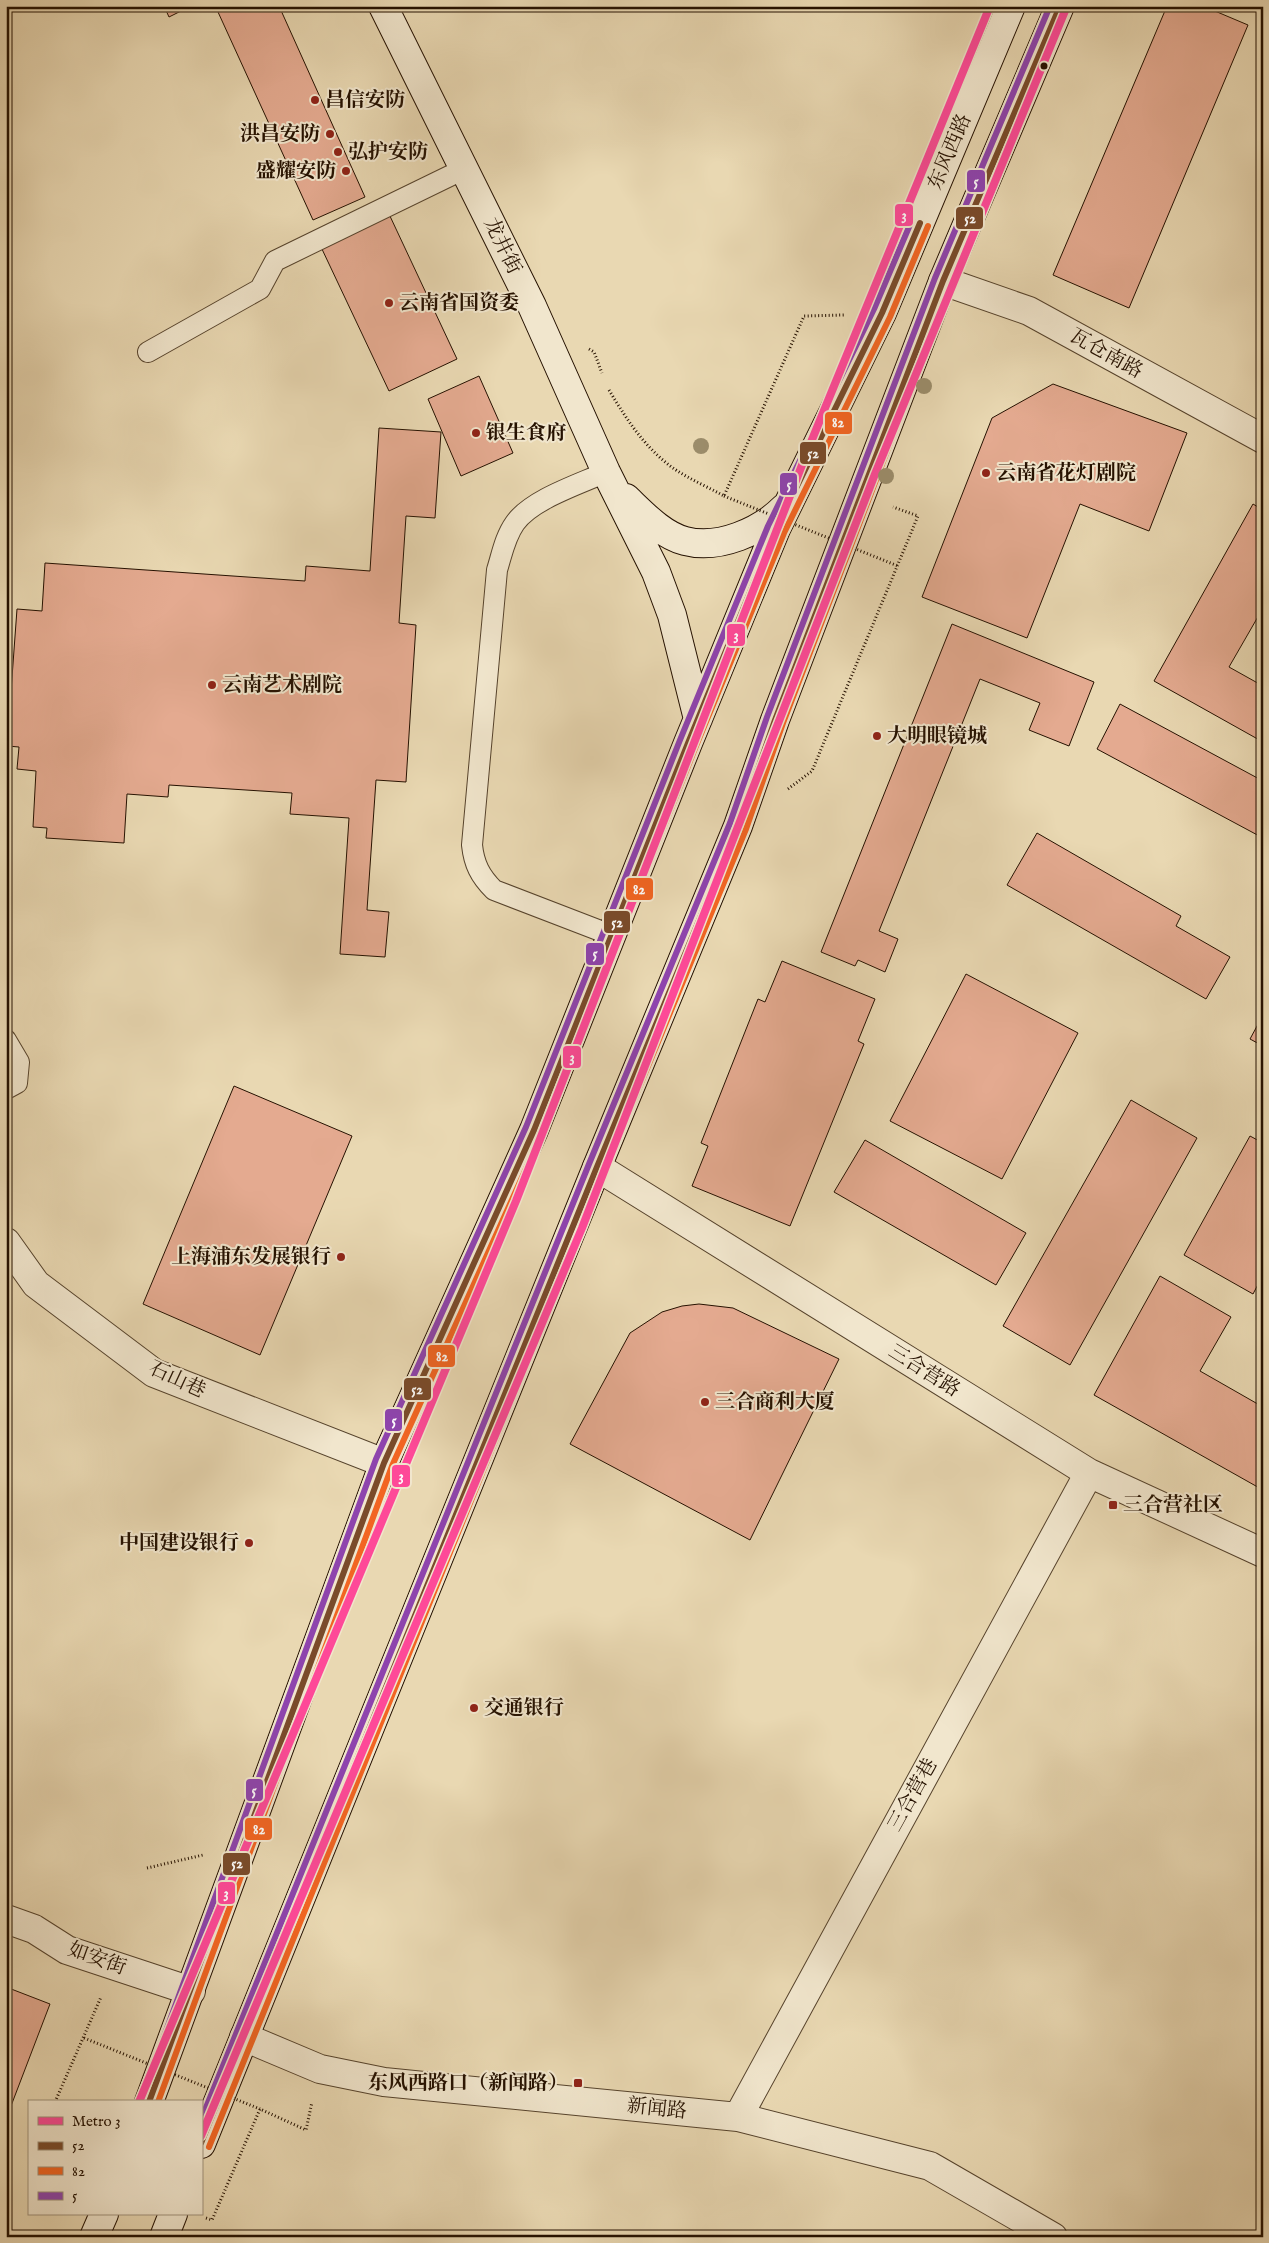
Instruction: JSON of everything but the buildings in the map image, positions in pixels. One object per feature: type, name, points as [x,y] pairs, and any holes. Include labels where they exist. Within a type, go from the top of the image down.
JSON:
[{"type":"main road","name":"龙井街","points":[[383,6],[532,306],[611,481],[656,572],[672,615],[698,718]]},
{"type":"main road","name":"东风西路","points":[[150,2100],[384,1463],[534,1130],[698,718],[776,529],[882,313],[1011,6]]},
{"type":"main road","points":[[202,2142],[597,1168],[738,826],[775,720],[943,281],[1060,6]]},
{"type":"main road","name":"瓦仓南路","points":[[943,281],[1029,311],[1263,440]]},
{"type":"main road","points":[[611,481],[659,528],[685,541],[710,543],[736,537],[772,520],[788,504]]},
{"type":"main road","name":"三合营路","points":[[597,1168],[1089,1473],[1263,1553]]},
{"type":"main road","name":"石山巷","points":[[6,1242],[36,1284],[154,1373],[384,1463]]},
{"type":"main road","name":"三合营巷","points":[[738,2117],[1089,1473]]},
{"type":"main road","name":"如安街","points":[[6,1919],[34,1929],[67,1950],[191,1991]]},
{"type":"main road","name":"新闻路","points":[[244,2037],[320,2069],[384,2082],[738,2117],[930,2166],[1053,2237]]},
{"type":"main road","points":[[94,2237],[103,2216]]},
{"type":"main road","points":[[164,2237],[172,2216]]},
{"type":"lane","points":[[148,352],[260,289],[275,261],[464,169]]},
{"type":"lane","points":[[611,481],[542,502],[526,511],[515,522],[507,537],[497,570],[472,845],[474,862],[482,878],[494,890],[611,935]]},
{"type":"lane","points":[[6,1040],[18,1062],[17,1082],[6,1089]]},
{"type":"path","points":[[724,496],[804,316]]},
{"type":"path","points":[[594,352],[604,378]]},
{"type":"path","points":[[607,386],[624,415],[646,444],[674,468],[724,496],[898,566]]},
{"type":"path","points":[[812,771],[918,516]]},
{"type":"path","points":[[147,1868],[244,1845]]},
{"type":"path","points":[[56,2100],[95,2013]]},
{"type":"path","points":[[84,2038],[260,2109],[306,2130]]},
{"type":"path","points":[[212,2220],[260,2109]]},
{"type":"metro line","name":"3","points":[[140,2100],[516,1201],[809,447],[990,6]]},
{"type":"metro line","name":"3","points":[[202,2134],[582,1228],[875,474],[1067,6]]},
{"type":"transit line","name":"5","points":[[202,2118],[589,1164],[730,823],[767,717],[935,278],[1050,6]]},
{"type":"transit line","name":"52","points":[[202,2141],[597,1167],[738,826],[775,720],[943,281],[1060,6]]},
{"type":"transit line","name":"82","points":[[209,2147],[605,1170],[746,829],[783,723],[951,284],[1068,9]]},
{"type":"transit line","name":"5","points":[[141,2099],[376,1459],[526,1127],[680,740],[768,526],[874,309],[912,220]]},
{"type":"transit line","name":"52","points":[[150,2100],[384,1463],[534,1130],[688,743],[776,529],[882,313],[920,223]]},
{"type":"transit line","name":"82","points":[[159,2100],[392,1466],[542,1133],[696,746],[784,533],[890,317],[928,226]]},
{"type":"place","name":"昌信安防","points":[[315,100]]},
{"type":"place","name":"洪昌安防","points":[[330,134]]},
{"type":"place","name":"弘护安防","points":[[338,152]]},
{"type":"place","name":"盛耀安防","points":[[346,171]]},
{"type":"place","name":"云南省国资委","points":[[389,303]]},
{"type":"place","name":"银生食府","points":[[476,433]]},
{"type":"place","name":"云南省花灯剧院","points":[[986,473]]},
{"type":"place","name":"云南艺术剧院","points":[[212,685]]},
{"type":"place","name":"大明眼镜城","points":[[877,736]]},
{"type":"place","name":"上海浦东发展银行","points":[[341,1257]]},
{"type":"place","name":"三合商利大厦","points":[[705,1402]]},
{"type":"place","name":"三合营社区","points":[[1113,1505]]},
{"type":"place","name":"中国建设银行","points":[[249,1543]]},
{"type":"place","name":"交通银行","points":[[474,1708]]},
{"type":"place","name":"东风西路口（新闻路）","points":[[578,2083]]}]
